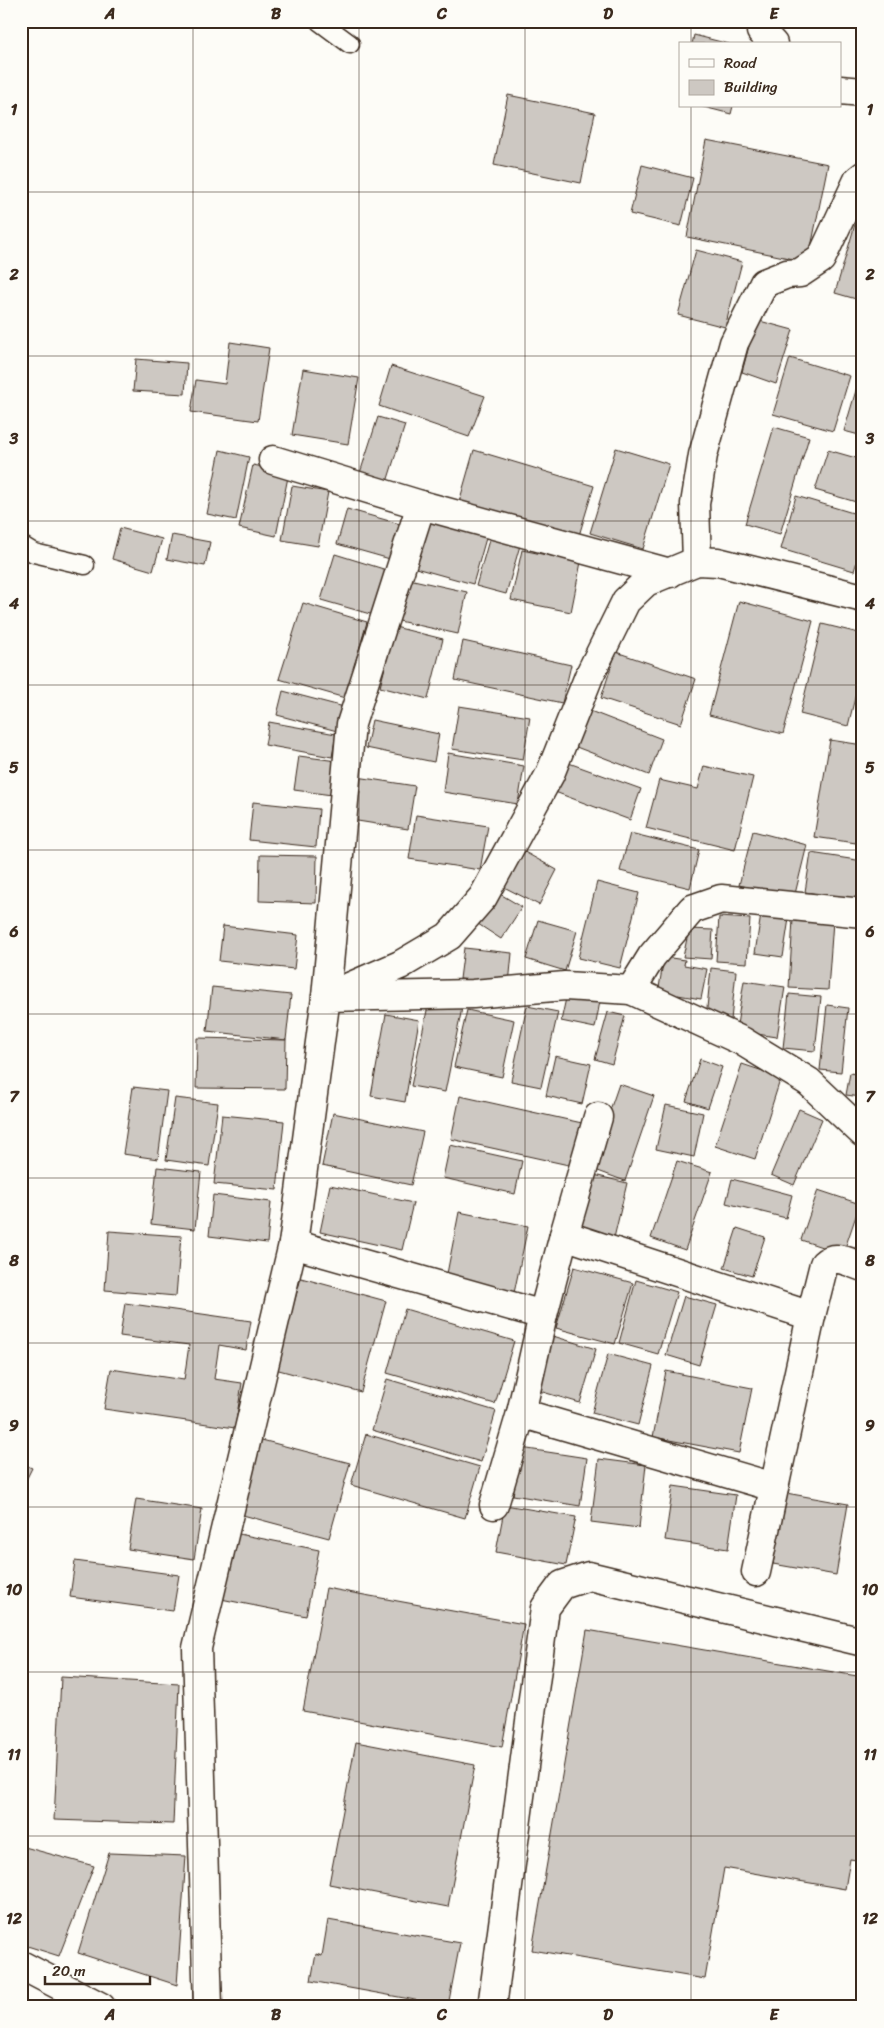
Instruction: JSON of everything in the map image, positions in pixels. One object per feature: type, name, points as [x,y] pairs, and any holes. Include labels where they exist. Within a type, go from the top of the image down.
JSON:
[{"type":"street","points":[[842,90],[863,92]]},
{"type":"street","points":[[697,561],[696,504],[703,454],[734,343],[764,283],[787,274],[800,273],[821,260],[858,180],[863,176]]},
{"type":"street","points":[[273,460],[421,505],[670,573]]},
{"type":"street","points":[[208,2007],[197,1648],[293,1244],[326,997],[351,724],[421,505]]},
{"type":"street","points":[[326,997],[400,965],[449,936],[483,897],[550,774],[588,676],[626,601],[646,582],[697,561],[718,562],[863,598]]},
{"type":"street","points":[[631,990],[652,956],[692,909],[720,898],[863,912]]},
{"type":"street","points":[[326,997],[473,994],[565,986],[631,990],[742,1041],[809,1082],[863,1133]]},
{"type":"street","points":[[494,1505],[521,1413],[543,1315],[564,1235],[598,1117]]},
{"type":"street","points":[[564,1235],[811,1316]]},
{"type":"street","points":[[293,1244],[543,1315]]},
{"type":"street","points":[[756,1572],[824,1264],[829,1259],[836,1258],[863,1268]]},
{"type":"street","points":[[521,1413],[774,1487]]},
{"type":"street","points":[[492,2007],[544,1608],[562,1585],[589,1576],[863,1642]]},
{"type":"street","points":[[21,1965],[101,2007]]},
{"type":"lane","points":[[319,21],[350,44]]},
{"type":"lane","points":[[21,545],[34,553],[86,565]]},
{"type":"building","points":[[694,35],[721,42],[692,42]]},
{"type":"building","points":[[508,95],[595,113],[581,183],[494,165]]},
{"type":"building","points":[[708,108],[732,108],[731,114]]},
{"type":"building","points":[[706,140],[828,164],[808,262],[687,237]]},
{"type":"building","points":[[642,165],[693,178],[681,226],[630,214]]},
{"type":"building","points":[[863,197],[863,301],[835,293]]},
{"type":"building","points":[[696,250],[742,262],[725,327],[678,315]]},
{"type":"building","points":[[756,320],[793,330],[776,384],[742,372]]},
{"type":"building","points":[[230,342],[269,348],[258,421],[191,412],[196,380],[225,384]]},
{"type":"building","points":[[790,358],[850,376],[833,431],[773,414]]},
{"type":"building","points":[[136,359],[187,363],[185,394],[133,391]]},
{"type":"building","points":[[391,366],[485,396],[469,437],[379,406]]},
{"type":"building","points":[[303,369],[359,378],[348,444],[292,435]]},
{"type":"building","points":[[857,387],[863,388],[863,436],[844,431]]},
{"type":"building","points":[[378,417],[405,425],[387,482],[360,473]]},
{"type":"building","points":[[774,427],[809,437],[780,534],[745,524]]},
{"type":"building","points":[[616,448],[669,464],[643,549],[590,533]]},
{"type":"building","points":[[220,450],[249,457],[236,520],[207,514]]},
{"type":"building","points":[[474,450],[594,486],[577,542],[458,506]]},
{"type":"building","points":[[828,450],[863,460],[863,504],[815,490]]},
{"type":"building","points":[[253,465],[289,472],[276,536],[239,528]]},
{"type":"building","points":[[292,486],[328,492],[318,546],[282,540]]},
{"type":"building","points":[[796,496],[863,516],[863,542],[854,571],[781,549]]},
{"type":"building","points":[[347,509],[400,524],[390,559],[337,544]]},
{"type":"building","points":[[428,513],[488,531],[473,584],[412,567]]},
{"type":"building","points":[[120,528],[162,539],[153,571],[112,559]]},
{"type":"building","points":[[491,533],[521,542],[506,594],[476,586]]},
{"type":"building","points":[[172,535],[210,542],[205,566],[167,559]]},
{"type":"building","points":[[522,550],[581,562],[571,612],[511,600]]},
{"type":"building","points":[[335,554],[390,571],[377,616],[321,600]]},
{"type":"building","points":[[409,579],[467,592],[458,634],[399,621]]},
{"type":"building","points":[[739,601],[813,621],[783,734],[709,715]]},
{"type":"building","points":[[303,603],[367,622],[345,698],[279,679]]},
{"type":"building","points":[[822,624],[863,634],[863,665],[848,726],[800,714]]},
{"type":"building","points":[[395,627],[443,639],[428,699],[380,687]]},
{"type":"building","points":[[463,641],[571,665],[562,703],[455,680]]},
{"type":"building","points":[[616,652],[696,679],[681,724],[601,698]]},
{"type":"building","points":[[283,691],[348,708],[341,732],[277,715]]},
{"type":"building","points":[[459,706],[530,717],[523,760],[452,749]]},
{"type":"building","points":[[585,709],[662,739],[649,775],[571,745]]},
{"type":"building","points":[[372,720],[439,734],[434,762],[366,748]]},
{"type":"building","points":[[269,722],[336,734],[332,757],[265,745]]},
{"type":"building","points":[[830,740],[863,745],[863,803],[856,843],[814,837]]},
{"type":"building","points":[[448,753],[524,766],[518,804],[443,792]]},
{"type":"building","points":[[299,756],[337,761],[332,795],[294,790]]},
{"type":"building","points":[[566,762],[641,789],[630,820],[555,792]]},
{"type":"building","points":[[704,766],[753,777],[735,850],[646,828],[659,780],[698,789]]},
{"type":"building","points":[[351,776],[415,786],[408,829],[345,819]]},
{"type":"building","points":[[253,802],[319,809],[316,847],[249,840]]},
{"type":"building","points":[[416,815],[488,826],[480,870],[409,859]]},
{"type":"building","points":[[753,831],[807,845],[794,898],[739,885]]},
{"type":"building","points":[[630,833],[699,850],[690,888],[620,871]]},
{"type":"building","points":[[521,850],[557,870],[539,905],[502,886]]},
{"type":"building","points":[[811,853],[863,861],[863,901],[805,892]]},
{"type":"building","points":[[260,855],[317,856],[316,903],[259,901]]},
{"type":"building","points":[[597,882],[639,893],[620,968],[578,958]]},
{"type":"building","points":[[495,891],[522,907],[501,939],[475,922]]},
{"type":"building","points":[[762,908],[790,912],[783,957],[755,953]]},
{"type":"building","points":[[719,917],[750,919],[747,963],[716,961]]},
{"type":"building","points":[[793,919],[833,921],[828,990],[789,988]]},
{"type":"building","points":[[538,920],[577,931],[565,971],[526,959]]},
{"type":"building","points":[[223,926],[298,935],[294,969],[219,961]]},
{"type":"building","points":[[689,929],[713,930],[711,959],[683,957]]},
{"type":"building","points":[[464,948],[512,953],[509,984],[460,979]]},
{"type":"building","points":[[664,957],[685,960],[684,965],[707,969],[701,999],[678,995],[677,1004],[657,1000]]},
{"type":"building","points":[[711,968],[736,971],[731,1020],[706,1018]]},
{"type":"building","points":[[744,981],[785,987],[777,1037],[736,1031]]},
{"type":"building","points":[[212,987],[291,995],[286,1040],[207,1031]]},
{"type":"building","points":[[568,989],[601,996],[595,1028],[561,1021]]},
{"type":"building","points":[[789,994],[821,997],[815,1051],[783,1048]]},
{"type":"building","points":[[429,1001],[462,1008],[445,1092],[411,1086]]},
{"type":"building","points":[[827,1005],[848,1008],[841,1072],[820,1070]]},
{"type":"building","points":[[527,1006],[558,1012],[541,1087],[511,1081]]},
{"type":"building","points":[[467,1010],[514,1020],[502,1077],[454,1067]]},
{"type":"building","points":[[608,1012],[625,1016],[612,1064],[595,1059]]},
{"type":"building","points":[[386,1014],[419,1020],[405,1102],[371,1096]]},
{"type":"building","points":[[197,1038],[286,1040],[285,1089],[196,1088]]},
{"type":"building","points":[[555,1056],[591,1064],[582,1104],[546,1096]]},
{"type":"building","points":[[700,1059],[722,1067],[708,1108],[686,1101]]},
{"type":"building","points":[[742,1064],[781,1077],[755,1159],[715,1146]]},
{"type":"building","points":[[850,1073],[863,1075],[863,1112],[859,1111],[861,1097],[846,1095]]},
{"type":"building","points":[[619,1084],[654,1096],[625,1181],[590,1168]]},
{"type":"building","points":[[133,1087],[167,1091],[158,1159],[123,1154]]},
{"type":"building","points":[[460,1096],[582,1123],[573,1166],[451,1139]]},
{"type":"building","points":[[175,1098],[218,1103],[209,1166],[166,1160]]},
{"type":"building","points":[[666,1105],[703,1113],[694,1157],[656,1149]]},
{"type":"building","points":[[799,1109],[822,1119],[794,1185],[771,1175]]},
{"type":"building","points":[[333,1113],[423,1132],[411,1185],[322,1166]]},
{"type":"building","points":[[222,1115],[284,1121],[277,1190],[214,1184]]},
{"type":"building","points":[[450,1145],[522,1161],[515,1194],[443,1178]]},
{"type":"building","points":[[677,1161],[712,1172],[685,1250],[651,1238]]},
{"type":"building","points":[[157,1167],[201,1172],[195,1229],[151,1224]]},
{"type":"building","points":[[590,1174],[627,1183],[614,1238],[576,1229]]},
{"type":"building","points":[[732,1179],[792,1195],[786,1218],[726,1203]]},
{"type":"building","points":[[330,1185],[413,1203],[402,1250],[320,1232]]},
{"type":"building","points":[[818,1190],[860,1204],[843,1254],[801,1240]]},
{"type":"building","points":[[213,1195],[271,1202],[267,1243],[209,1236]]},
{"type":"building","points":[[459,1212],[528,1226],[513,1298],[445,1284]]},
{"type":"building","points":[[863,1226],[863,1259],[853,1256]]},
{"type":"building","points":[[737,1228],[765,1237],[752,1276],[724,1268]]},
{"type":"building","points":[[109,1231],[181,1236],[176,1296],[105,1290]]},
{"type":"building","points":[[574,1267],[633,1283],[615,1344],[556,1328]]},
{"type":"building","points":[[301,1278],[386,1301],[361,1392],[275,1369]]},
{"type":"building","points":[[636,1280],[677,1292],[658,1354],[619,1343]]},
{"type":"building","points":[[684,1296],[717,1305],[699,1365],[666,1355]]},
{"type":"building","points":[[125,1303],[251,1321],[246,1350],[219,1345],[214,1379],[242,1383],[235,1428],[104,1409],[111,1369],[184,1380],[189,1345],[120,1336]]},
{"type":"building","points":[[405,1309],[514,1341],[495,1404],[387,1373]]},
{"type":"building","points":[[553,1336],[596,1349],[580,1403],[536,1390]]},
{"type":"building","points":[[608,1354],[653,1366],[638,1425],[592,1413]]},
{"type":"building","points":[[666,1371],[752,1388],[739,1453],[653,1437]]},
{"type":"building","points":[[387,1379],[496,1411],[481,1462],[372,1430]]},
{"type":"building","points":[[366,1434],[480,1467],[465,1518],[351,1485]]},
{"type":"building","points":[[258,1439],[350,1463],[329,1538],[239,1514]]},
{"type":"building","points":[[521,1448],[587,1458],[580,1506],[513,1495]]},
{"type":"building","points":[[599,1459],[646,1465],[639,1528],[591,1522]]},
{"type":"building","points":[[21,1463],[32,1468],[21,1490]]},
{"type":"building","points":[[673,1486],[736,1495],[728,1549],[665,1540]]},
{"type":"building","points":[[786,1493],[848,1504],[836,1575],[773,1564]]},
{"type":"building","points":[[136,1499],[202,1509],[194,1559],[128,1549]]},
{"type":"building","points":[[505,1505],[576,1517],[566,1565],[496,1552]]},
{"type":"building","points":[[234,1533],[319,1550],[306,1616],[221,1599]]},
{"type":"building","points":[[75,1561],[179,1575],[173,1611],[70,1597]]},
{"type":"building","points":[[326,1588],[524,1624],[502,1747],[303,1711]]},
{"type":"building","points":[[587,1630],[863,1677],[863,1861],[850,1859],[845,1889],[724,1868],[705,1979],[532,1950]]},
{"type":"building","points":[[61,1677],[179,1684],[173,1824],[54,1820]]},
{"type":"building","points":[[356,1742],[475,1765],[448,1907],[329,1884]]},
{"type":"building","points":[[21,1846],[94,1866],[59,1956],[21,1944]]},
{"type":"building","points":[[109,1853],[186,1856],[177,1985],[78,1953]]},
{"type":"building","points":[[328,1920],[460,1943],[448,2006],[311,1981],[316,1954],[322,1956]]}]
